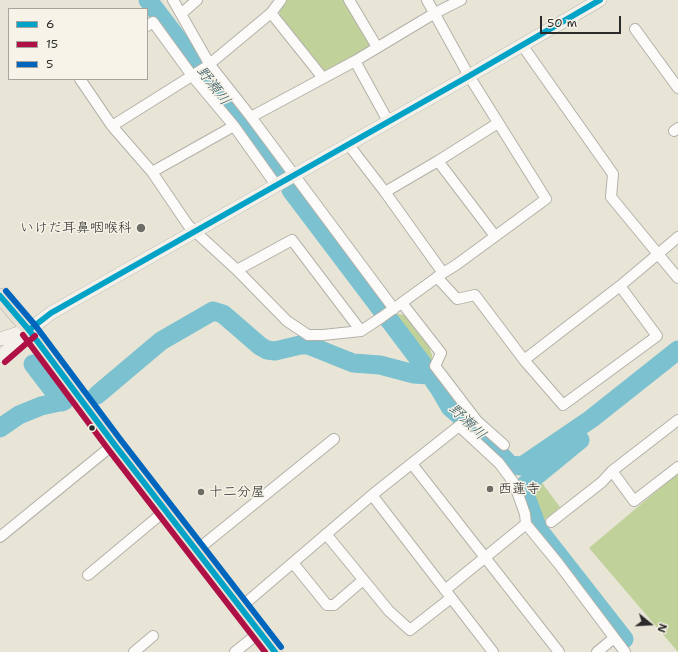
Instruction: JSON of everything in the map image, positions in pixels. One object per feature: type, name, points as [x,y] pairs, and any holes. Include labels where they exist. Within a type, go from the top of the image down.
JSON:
[{"type":"main road","points":[[0,296],[29,330],[114,444],[275,652]]},
{"type":"street","points":[[173,0],[181,14],[202,70],[234,126],[276,185]]},
{"type":"street","points":[[181,14],[197,0]]},
{"type":"street","points":[[112,126],[202,70],[271,13],[281,0]]},
{"type":"street","points":[[349,0],[377,48]]},
{"type":"street","points":[[81,80],[112,126],[152,172],[188,225],[237,270],[287,321],[308,335],[361,331],[456,265],[546,199],[469,76],[427,0]]},
{"type":"street","points":[[251,117],[355,61],[435,13],[460,0]]},
{"type":"street","points":[[0,356],[51,313],[600,0]]},
{"type":"street","points":[[271,13],[323,78]]},
{"type":"street","points":[[148,25],[153,22],[251,117],[392,310],[441,353],[435,366],[477,421],[504,445]]},
{"type":"street","points":[[635,28],[678,88]]},
{"type":"street","points":[[522,45],[613,174],[611,198],[678,278]]},
{"type":"street","points":[[355,61],[388,121]]},
{"type":"street","points":[[385,192],[498,123]]},
{"type":"street","points":[[152,172],[234,126]]},
{"type":"street","points":[[348,144],[385,192],[457,299],[475,295],[524,360],[563,405],[657,336],[620,286]]},
{"type":"street","points":[[438,161],[495,236]]},
{"type":"street","points":[[524,360],[620,286],[678,237]]},
{"type":"street","points":[[237,270],[292,240],[361,331]]},
{"type":"street","points":[[0,339],[29,330]]},
{"type":"street","points":[[551,522],[602,482],[612,471],[678,420]]},
{"type":"street","points":[[240,607],[372,495],[459,426],[499,464],[514,483],[525,514],[526,524],[558,563],[625,652]]},
{"type":"street","points":[[197,550],[334,439]]},
{"type":"street","points":[[0,537],[114,444]]},
{"type":"street","points":[[412,464],[559,652]]},
{"type":"street","points":[[612,471],[634,501],[678,467]]},
{"type":"street","points":[[372,495],[493,652]]},
{"type":"street","points":[[88,575],[166,510]]},
{"type":"street","points":[[326,534],[389,611],[410,630],[485,558],[526,524]]},
{"type":"street","points":[[293,563],[328,606],[334,605],[363,580]]},
{"type":"street","points":[[235,652],[260,632]]},
{"type":"street","points":[[134,652],[153,636]]},
{"type":"street","points":[[597,652],[614,638]]},
{"type":"green space","points":[[286,0],[343,0],[371,43],[369,48],[328,71],[322,70],[280,16],[279,8]]},
{"type":"green space","points":[[396,314],[406,315],[428,343],[432,355],[432,362],[429,364],[393,316]]},
{"type":"green space","points":[[678,473],[678,652],[589,548]]},
{"type":"green space","points":[[539,479],[560,507],[542,522],[531,490],[533,485]]},
{"type":"waterway","name":"野瀬川","points":[[148,0],[278,171]]},
{"type":"waterway","name":"野瀬川","points":[[291,190],[421,362],[450,407],[482,435],[510,465],[522,466],[591,419],[678,350]]},
{"type":"waterway","points":[[97,395],[161,341],[213,311],[223,314],[260,346],[267,350],[275,351],[300,345],[308,345],[353,363],[380,365],[414,374],[429,375]]},
{"type":"waterway","points":[[33,364],[62,402]]},
{"type":"waterway","points":[[0,428],[19,415],[41,406],[64,401]]},
{"type":"waterway","points":[[580,440],[525,485],[523,489],[538,529],[624,639],[621,641]]},
{"type":"transit line","name":"6","points":[[29,330],[51,313],[600,0]]},
{"type":"transit line","name":"5","points":[[6,291],[35,325],[120,439],[281,647]]},
{"type":"transit line","name":"6","points":[[0,296],[29,330],[114,444],[275,652]]},
{"type":"transit line","name":"15","points":[[23,335],[108,449],[265,652]]},
{"type":"transit line","name":"15","points":[[5,362],[35,336]]},
{"type":"place","name":"いけだ耳鼻咽喉科","points":[[141,228]]},
{"type":"place","name":"西蓮寺","points":[[490,489]]},
{"type":"place","name":"十二分屋","points":[[201,492]]}]
